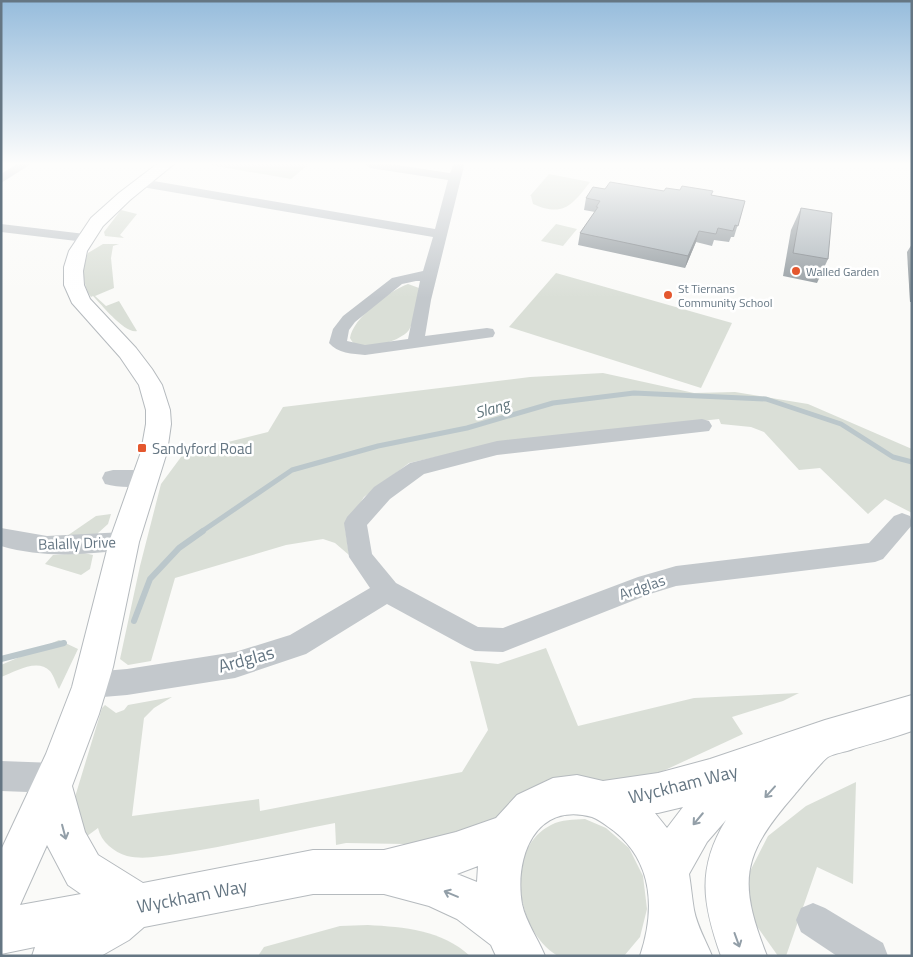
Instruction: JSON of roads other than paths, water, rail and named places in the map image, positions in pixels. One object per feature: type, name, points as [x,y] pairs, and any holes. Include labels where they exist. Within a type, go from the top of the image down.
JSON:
[{"type":"main road","points":[[1,898],[77,726],[90,685],[124,541],[144,478],[157,445],[160,429],[158,407],[150,386],[128,352],[82,304],[73,282],[76,255],[85,238],[112,209]]},
{"type":"main road","name":"Wyckham Way","points":[[604,801],[638,798],[761,764],[815,743],[912,713]]},
{"type":"main road","points":[[744,956],[737,941],[728,908],[725,879],[730,853],[742,828],[758,806],[815,743]]},
{"type":"main road","name":"Wyckham Way","points":[[663,956],[670,936],[670,892],[683,840],[697,820],[718,798],[761,764]]},
{"type":"main road","points":[[53,782],[66,840],[84,870],[139,906],[113,924],[54,956]]},
{"type":"main road","points":[[514,942],[499,901],[498,882],[501,857],[509,836],[516,824],[534,806],[556,796],[580,794],[604,801],[628,815],[648,836],[670,892],[680,940],[689,956]]},
{"type":"main road","name":"Wyckham Way","points":[[1,931],[312,872],[384,872],[456,853],[509,836]]},
{"type":"main road","name":"Wyckham Way","points":[[384,872],[431,885],[473,903],[514,942]]},
{"type":"street","points":[[291,209],[439,234]]},
{"type":"street","points":[[416,342],[446,209]]},
{"type":"street","points":[[1,228],[85,238]]},
{"type":"street","points":[[430,276],[416,276],[397,281],[350,319],[341,329],[338,343],[365,350],[487,333]]},
{"type":"street","name":"Ardglas","points":[[702,426],[497,448],[417,468],[382,493],[356,523],[361,557],[387,591],[474,639],[503,640],[647,584],[676,576],[875,552],[902,522]]},
{"type":"street","points":[[113,478],[144,478]]},
{"type":"street","name":"Balally Drive","points":[[1,537],[30,544],[49,546],[124,541]]},
{"type":"street","name":"Ardglas","points":[[90,685],[127,682],[244,662],[297,645],[387,591]]},
{"type":"street","points":[[1,776],[53,782]]},
{"type":"street","points":[[812,920],[870,956]]},
{"type":"waterway","name":"Slang","points":[[201,532],[292,470],[378,446],[467,428],[553,403],[634,393],[766,399],[841,424],[893,457],[912,462]]},
{"type":"waterway","name":"Slang","points":[[134,621],[150,579],[179,548],[203,531]]},
{"type":"waterway","name":"Slang","points":[[1,659],[64,643]]},
{"type":"place","name":"Walled Garden","points":[[796,271]]},
{"type":"place","name":"St Tiernans Community School","points":[[668,295]]},
{"type":"place","name":"Sandyford Road","points":[[142,448]]}]
